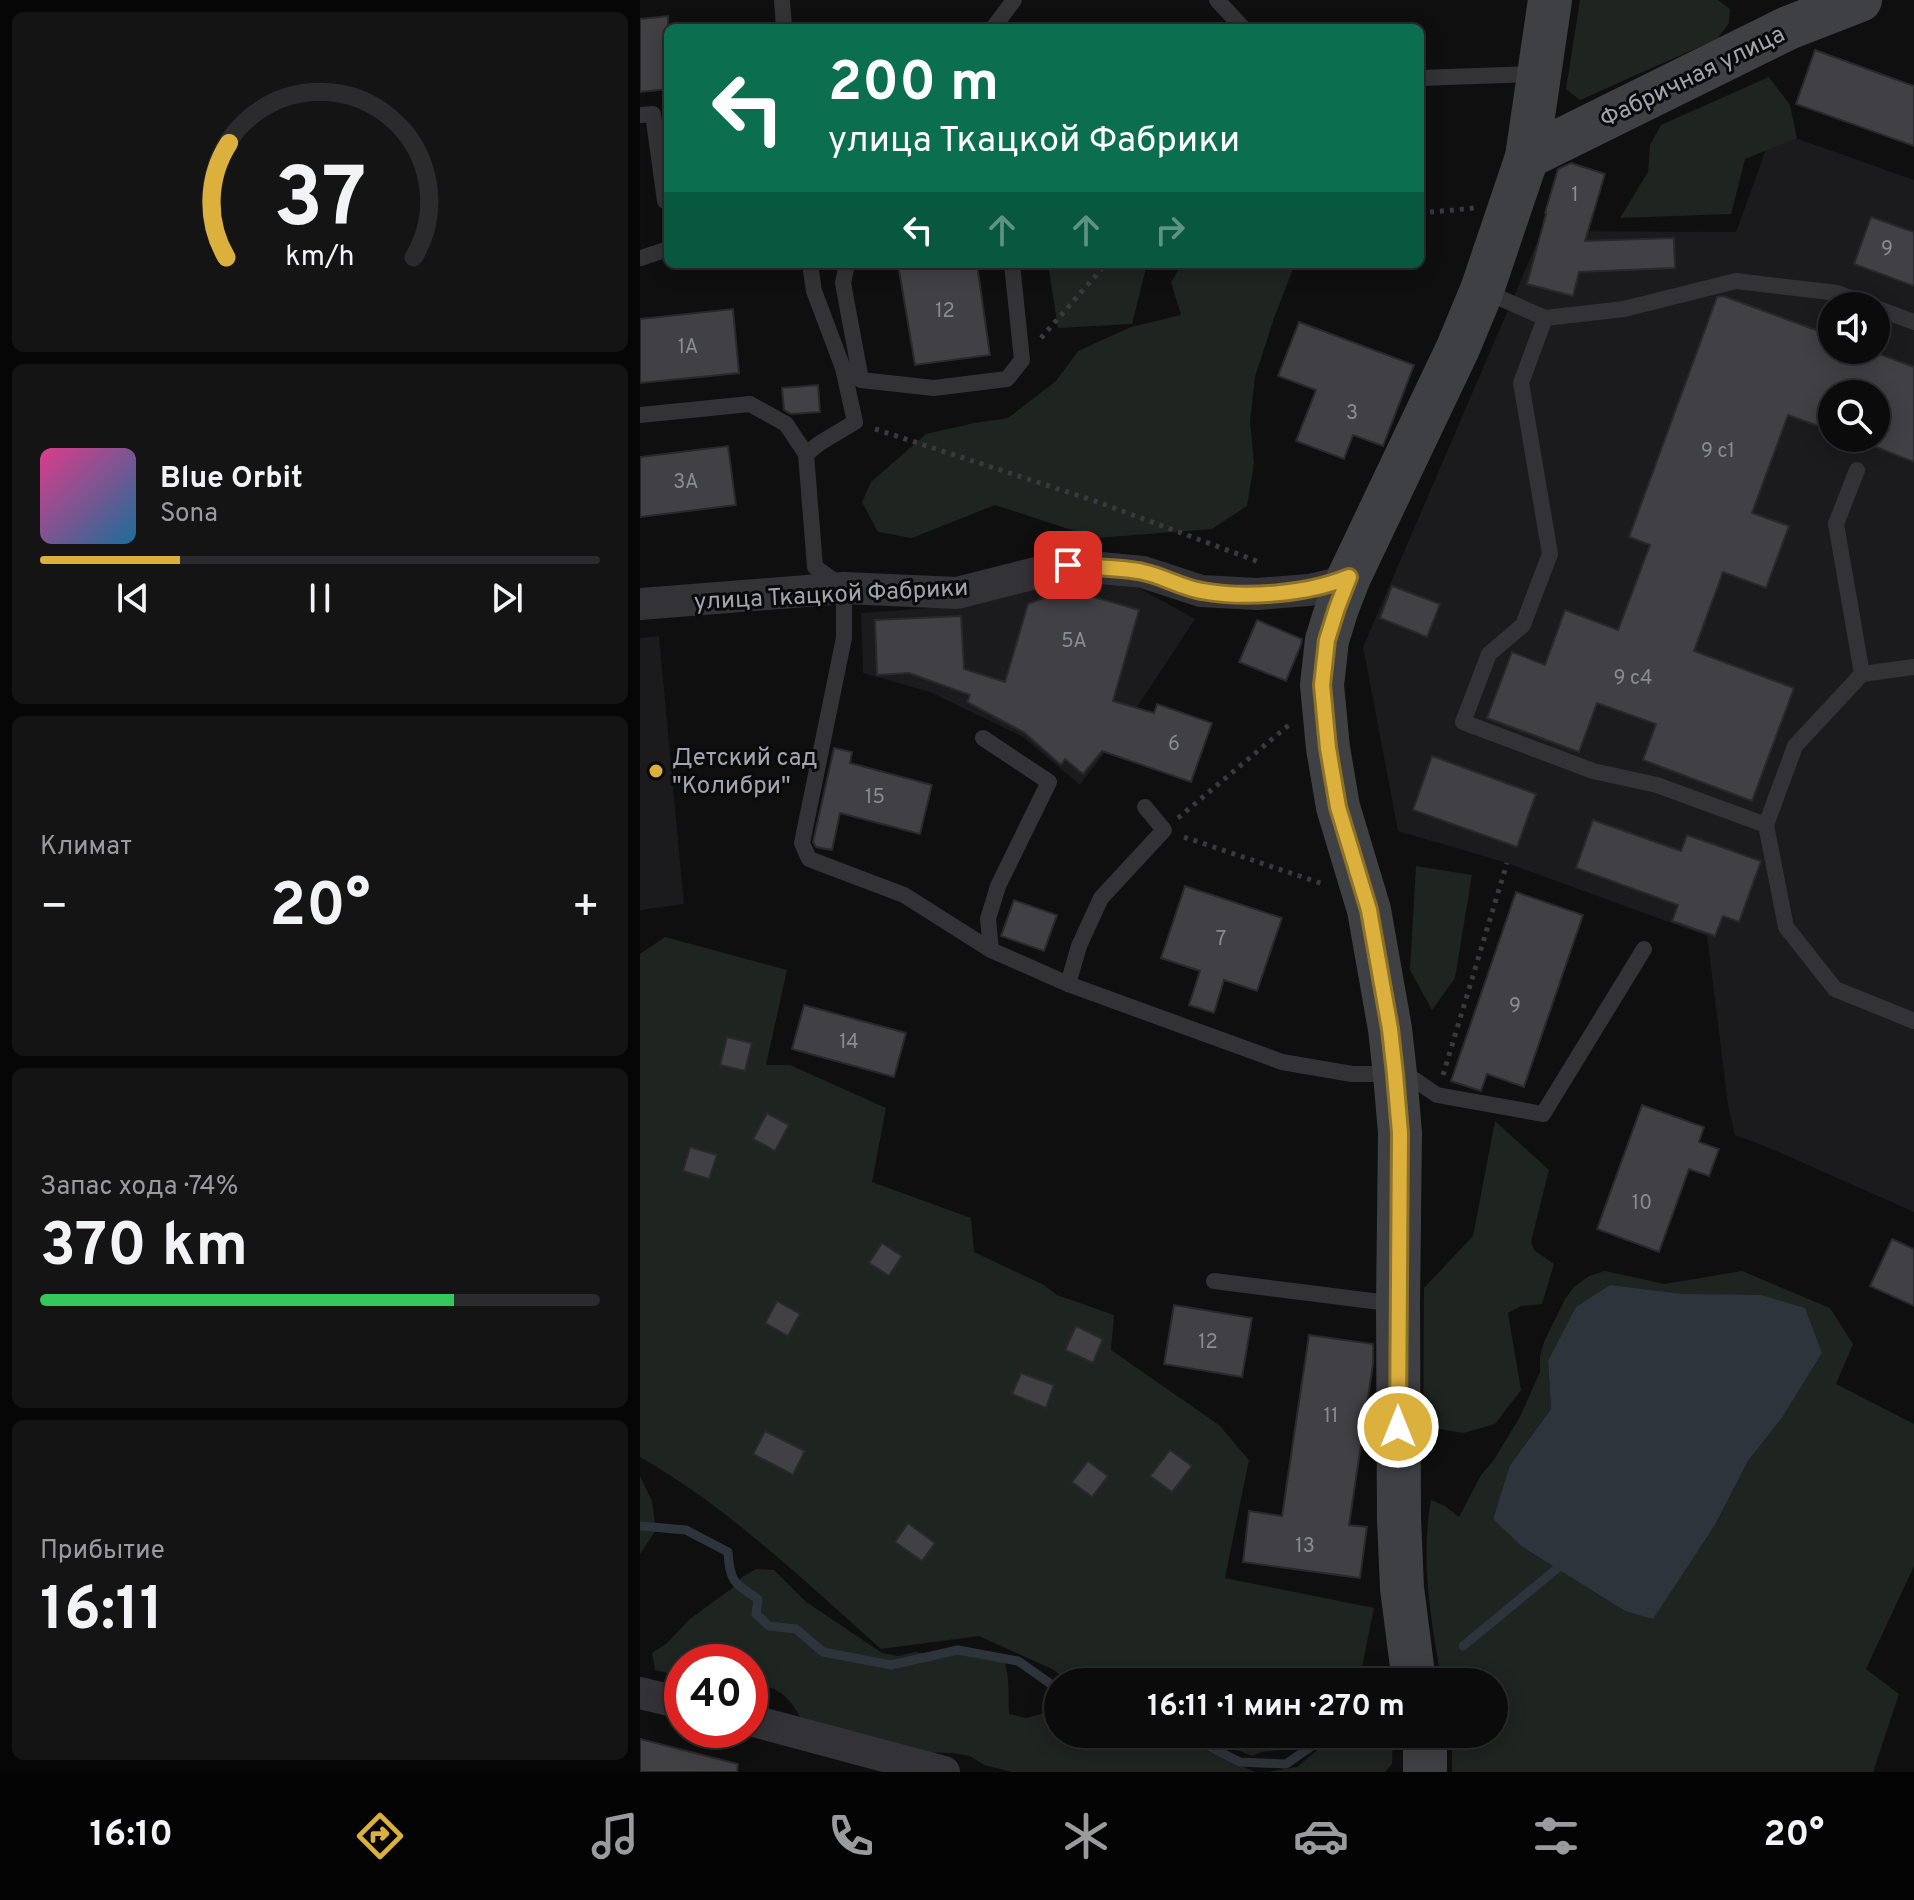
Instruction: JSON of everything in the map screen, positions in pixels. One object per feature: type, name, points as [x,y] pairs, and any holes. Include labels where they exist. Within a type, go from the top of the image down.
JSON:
[{"type":"street","points":[[1411,1668],[1401,1575],[1400,1133],[1390,1029],[1365,898],[1338,807],[1328,748],[1322,685],[1327,640],[1337,608],[1329,583],[1458,348],[1482,290],[1527,157],[1550,0]]},
{"type":"street","name":"Фабричная улица","points":[[1527,157],[1788,28],[1860,0]]},
{"type":"street","name":"улица Ткацкой Фабрики","points":[[640,604],[844,588],[957,593],[1068,565],[1143,572],[1201,591],[1257,594],[1329,583]]},
{"type":"street","points":[[640,1693],[664,1699]]},
{"type":"street","points":[[768,1725],[944,1772]]},
{"type":"street","points":[[1425,1748],[1425,1772]]},
{"type":"lane","points":[[782,0],[784,24]]},
{"type":"lane","points":[[996,24],[1014,0]]},
{"type":"lane","points":[[1217,0],[1239,24]]},
{"type":"lane","points":[[1424,78],[1538,74]]},
{"type":"lane","points":[[640,115],[653,114],[664,194]]},
{"type":"lane","points":[[641,258],[664,250]]},
{"type":"lane","points":[[806,454],[855,422],[843,368],[814,291],[811,268]]},
{"type":"lane","points":[[846,268],[843,283],[861,380]]},
{"type":"lane","points":[[843,368],[861,380],[934,388],[1007,379],[1022,360],[1012,268]]},
{"type":"lane","points":[[1482,290],[1545,318],[1624,309],[1736,281],[1829,292]]},
{"type":"lane","points":[[1890,313],[1914,322]]},
{"type":"lane","points":[[1545,318],[1521,383],[1550,554],[1523,625],[1489,654],[1463,722],[1593,771],[1657,785],[1766,825]]},
{"type":"lane","points":[[640,415],[750,404],[786,424],[806,454],[815,567],[844,588],[844,638],[802,843],[809,859],[904,895],[991,950],[1068,984],[1282,1062],[1352,1074],[1395,1074],[1412,1078],[1437,1095],[1543,1114],[1644,949]]},
{"type":"lane","points":[[1857,470],[1836,524],[1862,674]]},
{"type":"lane","points":[[1914,667],[1862,674],[1795,746],[1766,825],[1786,927],[1835,989],[1914,1021]]},
{"type":"lane","points":[[983,738],[1049,782],[998,886],[988,919],[991,950]]},
{"type":"lane","points":[[1068,984],[1079,946],[1101,898],[1164,830],[1145,807]]},
{"type":"lane","points":[[1214,1281],[1398,1304]]},
{"type":"path","points":[[1424,213],[1512,205]]},
{"type":"path","points":[[1022,360],[1102,268]]},
{"type":"path","points":[[855,422],[1098,502],[1276,568],[1329,583]]},
{"type":"path","points":[[1164,830],[1293,721],[1309,689],[1322,685]]},
{"type":"path","points":[[1164,830],[1365,898]]},
{"type":"path","points":[[1437,1095],[1507,863]]},
{"type":"shaded area","points":[[1580,0],[1718,0],[1730,9],[1729,23],[1717,39],[1580,100],[1566,89]]},
{"type":"shaded area","points":[[1769,77],[1790,105],[1797,138],[1745,159],[1731,214],[1620,218],[1648,172],[1650,145],[1661,125]]},
{"type":"shaded area","points":[[1773,130],[1914,180],[1914,1212],[1735,1135],[1728,1105],[1707,936],[1507,863],[1398,831],[1363,647],[1542,231],[1736,232]]},
{"type":"shaded area","points":[[1049,268],[1146,268],[1132,324],[1058,328]]},
{"type":"shaded area","points":[[1180,268],[1293,268],[1255,377],[1250,421],[1254,463],[1247,506],[1212,529],[1096,538],[995,505],[912,538],[878,532],[862,502],[871,482],[926,434],[1008,418],[1056,381],[1078,351],[1131,327],[1181,315],[1171,282]]},
{"type":"shaded area","points":[[1066,582],[1137,587],[1195,619],[1124,727],[1080,785],[1023,737],[930,692],[863,673],[861,613],[973,605]]},
{"type":"shaded area","name":"Детский сад \"Колибри\"","points":[[659,636],[684,904],[640,910],[640,638]]},
{"type":"shaded area","points":[[1416,866],[1472,875],[1455,978],[1432,1010],[1410,970]]},
{"type":"shaded area","points":[[665,937],[787,970],[766,1065],[790,1065],[886,1108],[872,1182],[971,1218],[974,1252],[1044,1285],[1057,1295],[1114,1315],[1111,1350],[1219,1425],[1249,1460],[1225,1578],[1374,1608],[1362,1668],[1050,1668],[979,1636],[881,1649],[735,1522],[640,1457],[640,954]]},
{"type":"shaded area","points":[[1495,1121],[1549,1170],[1531,1242],[1534,1250],[1554,1264],[1542,1304],[1521,1306],[1508,1313],[1521,1390],[1495,1424],[1463,1433],[1423,1426],[1424,1288],[1473,1236]]},
{"type":"shaded area","points":[[1605,1271],[1665,1284],[1742,1271],[1830,1308],[1853,1344],[1836,1384],[1914,1424],[1914,1566],[1866,1669],[1899,1694],[1873,1772],[1452,1772],[1451,1748],[1508,1748],[1508,1668],[1440,1668],[1427,1568],[1431,1500],[1459,1517],[1481,1475],[1520,1417],[1540,1372],[1544,1342],[1574,1287],[1589,1276]],"holes":[[[1610,1285],[1685,1294],[1822,1353],[1782,1418],[1748,1461],[1715,1525],[1653,1618],[1625,1611],[1521,1546],[1493,1519],[1510,1465],[1551,1409],[1548,1361]]]},
{"type":"shaded area","points":[[1610,1285],[1685,1294],[1761,1295],[1805,1308],[1822,1353],[1782,1418],[1748,1461],[1715,1525],[1653,1619],[1625,1611],[1521,1546],[1493,1519],[1510,1465],[1551,1409],[1548,1361],[1576,1307]]},
{"type":"shaded area","points":[[640,1476],[652,1501],[656,1530],[640,1554]]},
{"type":"shaded area","points":[[756,1569],[774,1570],[805,1601],[882,1653],[898,1656],[915,1652],[969,1651],[1005,1663],[1009,1714],[1026,1718],[1044,1713],[1044,1748],[1200,1748],[1255,1772],[1012,1772],[984,1765],[970,1756],[919,1752],[803,1723],[790,1702],[776,1690],[768,1688],[768,1644],[666,1644],[690,1619],[731,1589],[742,1577]]},
{"type":"shaded area","points":[[664,1645],[664,1672],[655,1670],[652,1653]]},
{"type":"shaded area","points":[[1232,1748],[1302,1748],[1261,1752],[1252,1756]]},
{"type":"shaded area","points":[[1320,1748],[1393,1748],[1392,1764],[1385,1772],[1267,1772],[1297,1767]]},
{"type":"building","points":[[668,16],[668,24],[664,24],[664,89],[640,92],[640,19]]},
{"type":"building","points":[[1815,50],[1914,86],[1914,146],[1796,104]]},
{"type":"building","points":[[1571,163],[1605,174],[1585,241],[1674,238],[1675,268],[1579,272],[1573,296],[1527,284],[1558,169]]},
{"type":"building","points":[[1871,217],[1914,232],[1914,286],[1854,264]]},
{"type":"building","points":[[899,268],[978,268],[990,355],[915,365]]},
{"type":"building","points":[[1723,296],[1818,331],[1818,364],[1890,364],[1890,358],[1914,367],[1914,462],[1889,452],[1890,380],[1818,380],[1818,426],[1788,415],[1752,513],[1789,526],[1766,588],[1723,572],[1694,651],[1794,688],[1752,801],[1643,760],[1656,724],[1597,703],[1579,752],[1487,718],[1512,652],[1545,665],[1565,610],[1618,630],[1650,545],[1629,537],[1717,297]]},
{"type":"building","points":[[733,309],[739,373],[640,383],[640,319]]},
{"type":"building","points":[[1299,322],[1414,365],[1383,446],[1353,435],[1344,459],[1296,441],[1316,390],[1278,376]]},
{"type":"building","points":[[818,385],[820,412],[791,414],[784,410],[782,388]]},
{"type":"building","points":[[728,446],[736,505],[640,517],[640,457]]},
{"type":"building","points":[[1392,586],[1440,604],[1427,637],[1380,618]]},
{"type":"building","points":[[1067,589],[1139,610],[1113,701],[1154,713],[1157,704],[1212,723],[1191,782],[1102,751],[1083,774],[1065,759],[1061,765],[1025,733],[967,702],[970,695],[909,673],[877,675],[875,620],[961,616],[964,669],[1005,682],[1028,604]]},
{"type":"building","points":[[1257,620],[1302,639],[1286,681],[1239,662]]},
{"type":"building","points":[[834,748],[852,752],[850,763],[932,785],[920,834],[840,813],[832,850],[816,847],[813,842]]},
{"type":"building","points":[[1432,756],[1536,794],[1517,847],[1413,810]]},
{"type":"building","points":[[1593,820],[1681,851],[1687,835],[1761,861],[1739,922],[1723,916],[1715,936],[1672,921],[1678,905],[1576,868]]},
{"type":"building","points":[[1185,886],[1282,918],[1257,991],[1224,980],[1214,1013],[1189,1005],[1200,971],[1161,958]]},
{"type":"building","points":[[1516,892],[1583,915],[1524,1087],[1487,1074],[1481,1091],[1451,1081]]},
{"type":"building","points":[[1014,900],[1057,915],[1044,951],[1001,936]]},
{"type":"building","points":[[804,1005],[906,1033],[894,1077],[792,1049]]},
{"type":"building","points":[[727,1037],[752,1043],[745,1071],[720,1065]]},
{"type":"building","points":[[1642,1105],[1704,1127],[1699,1142],[1719,1149],[1709,1176],[1689,1169],[1659,1252],[1597,1229]]},
{"type":"building","points":[[767,1113],[789,1125],[775,1151],[753,1139]]},
{"type":"building","points":[[690,1147],[717,1155],[709,1179],[683,1171]]},
{"type":"building","points":[[1892,1239],[1914,1249],[1914,1306],[1870,1286]]},
{"type":"building","points":[[882,1243],[902,1256],[889,1276],[869,1263]]},
{"type":"building","points":[[777,1301],[800,1314],[788,1336],[765,1323]]},
{"type":"building","points":[[1174,1305],[1252,1318],[1242,1377],[1164,1364]]},
{"type":"building","points":[[1076,1326],[1103,1339],[1093,1363],[1065,1350]]},
{"type":"building","points":[[1309,1335],[1373,1344],[1373,1364],[1349,1525],[1367,1527],[1360,1578],[1243,1562],[1249,1511],[1282,1516]]},
{"type":"building","points":[[1021,1373],[1054,1385],[1046,1408],[1012,1394]]},
{"type":"building","points":[[765,1431],[805,1451],[793,1475],[753,1454]]},
{"type":"building","points":[[1170,1450],[1192,1466],[1172,1492],[1150,1476]]},
{"type":"building","points":[[1088,1461],[1108,1476],[1092,1497],[1072,1482]]},
{"type":"building","points":[[908,1523],[935,1543],[922,1561],[895,1542]]},
{"type":"building","points":[[640,1739],[664,1745],[664,1748],[738,1764],[737,1772],[640,1772]]},
{"type":"waterway","points":[[640,1526],[686,1530],[728,1552],[734,1580],[758,1599],[756,1614],[769,1626],[796,1629],[823,1652],[891,1665],[958,1650],[1018,1661],[1044,1679]]},
{"type":"waterway","points":[[1463,1646],[1565,1562]]},
{"type":"waterway","points":[[1212,1748],[1240,1762],[1286,1764],[1309,1748]]},
{"type":"place","name":"Детский сад \"Колибри\"","points":[[656,771]]},
{"type":"route","points":[[1068,565],[1143,572],[1201,591],[1257,594],[1309,590],[1349,577],[1327,640],[1322,685],[1338,807],[1369,910],[1395,1074],[1400,1133],[1398,1427]]}]
